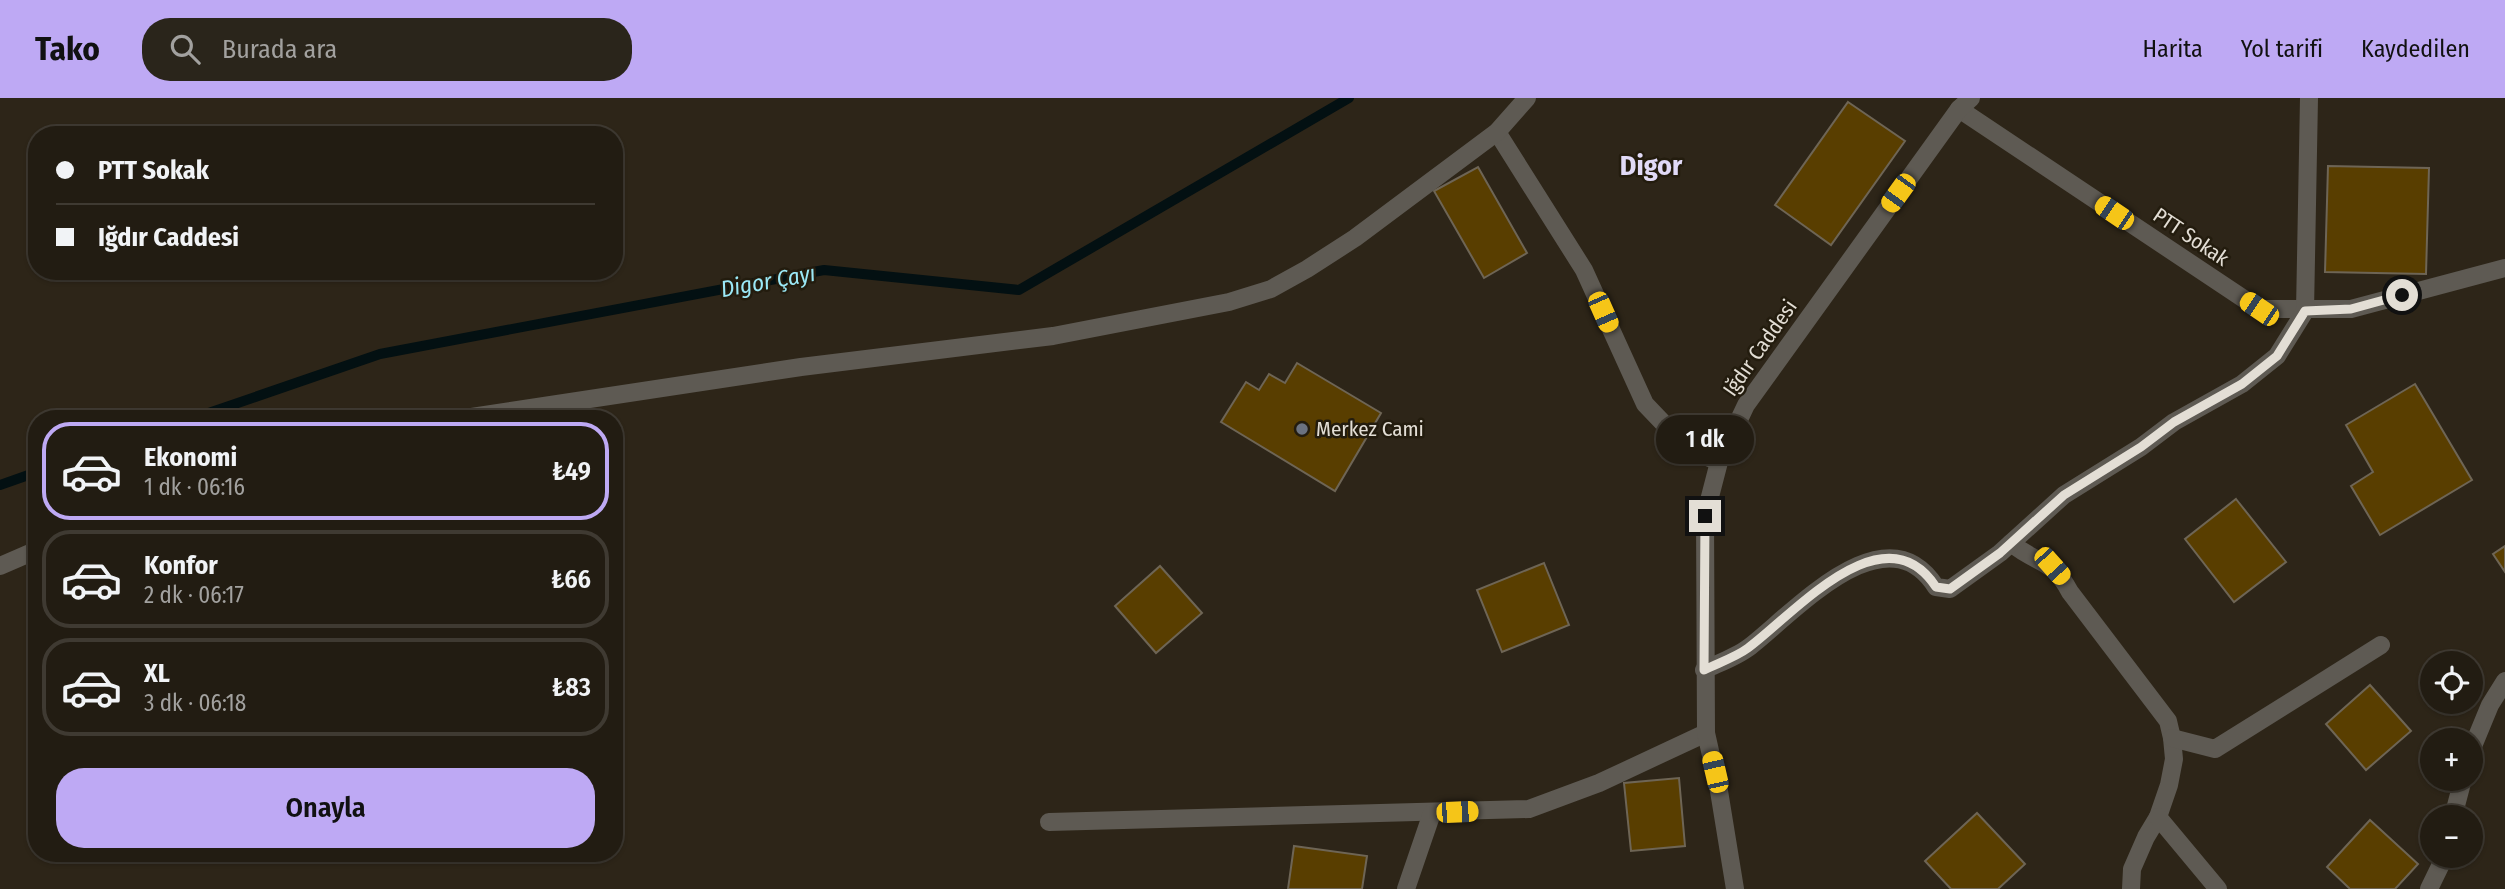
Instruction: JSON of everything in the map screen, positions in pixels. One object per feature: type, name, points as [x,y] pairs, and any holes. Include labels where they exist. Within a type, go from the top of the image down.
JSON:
[{"type":"street","points":[[517,410],[801,366],[1053,336],[1229,302],[1271,289],[1307,270],[1355,238],[1497,132],[1527,98]]},
{"type":"street","name":"PTT Sokak","points":[[1944,98],[1965,103],[2259,309],[2351,309],[2505,268]]},
{"type":"street","points":[[1704,670],[1747,649],[1815,591],[1855,565],[1895,559],[1913,563],[1927,573],[1936,587],[1950,589],[2011,543],[2064,495],[2141,447],[2174,422],[2242,384],[2277,356],[2305,311],[2309,98]]},
{"type":"street","name":"Iğdır Caddesi","points":[[1735,889],[1719,791],[1706,733],[1705,516],[1719,462],[1746,405],[1965,103]]},
{"type":"street","points":[[1497,132],[1584,270],[1645,404],[1688,449],[1719,462]]},
{"type":"street","points":[[2011,543],[2022,552],[2052,566],[2062,577],[2070,592],[2168,721],[2174,759],[2169,785],[2158,817],[2132,869],[2130,889]]},
{"type":"street","points":[[0,566],[28,554]]},
{"type":"street","points":[[2172,738],[2215,749],[2381,645]]},
{"type":"street","points":[[2480,728],[2490,705],[2505,681]]},
{"type":"street","points":[[1049,822],[1530,809],[1599,783],[1706,733]]},
{"type":"street","points":[[1406,889],[1433,813]]},
{"type":"street","points":[[2158,817],[2218,889]]},
{"type":"street","points":[[2429,889],[2439,868]]},
{"type":"building","points":[[1848,102],[1905,141],[1831,245],[1775,205]]},
{"type":"building","points":[[2328,166],[2429,168],[2426,274],[2325,272]]},
{"type":"building","points":[[1478,167],[1527,253],[1484,278],[1434,191]]},
{"type":"building","name":"Merkez Cami","points":[[1297,363],[1381,413],[1335,491],[1221,422],[1246,382],[1259,390],[1269,374],[1285,383]]},
{"type":"building","points":[[2415,384],[2472,480],[2380,535],[2351,486],[2373,472],[2346,425]]},
{"type":"building","points":[[2236,499],[2286,562],[2234,602],[2185,539]]},
{"type":"building","points":[[2505,546],[2505,572],[2493,554]]},
{"type":"building","points":[[1544,563],[1569,625],[1502,652],[1477,590]]},
{"type":"building","points":[[1160,566],[1202,613],[1156,653],[1115,606]]},
{"type":"building","points":[[2370,685],[2411,731],[2366,770],[2326,724]]},
{"type":"building","points":[[1679,778],[1685,846],[1631,851],[1624,783]]},
{"type":"building","points":[[1977,813],[2025,864],[1998,889],[1951,889],[1925,861]]},
{"type":"building","points":[[2370,820],[2418,864],[2395,889],[2350,889],[2327,867]]},
{"type":"building","points":[[1294,846],[1367,856],[1362,889],[1288,889]]},
{"type":"waterway","name":"Digor Çayı","points":[[217,410],[380,354],[824,270],[1019,290],[1349,98]]},
{"type":"waterway","name":"Digor Çayı","points":[[0,485],[28,475]]},
{"type":"place","name":"Merkez Cami","points":[[1302,429]]},
{"type":"district","name":"Digor","points":[[1651,165]]},
{"type":"route","points":[[1705,516],[1704,670],[1747,649],[1815,591],[1855,565],[1895,559],[1913,563],[1927,573],[1936,587],[1950,589],[2000,553],[2064,495],[2141,447],[2174,422],[2242,384],[2277,356],[2305,311],[2351,309],[2402,295]]}]
